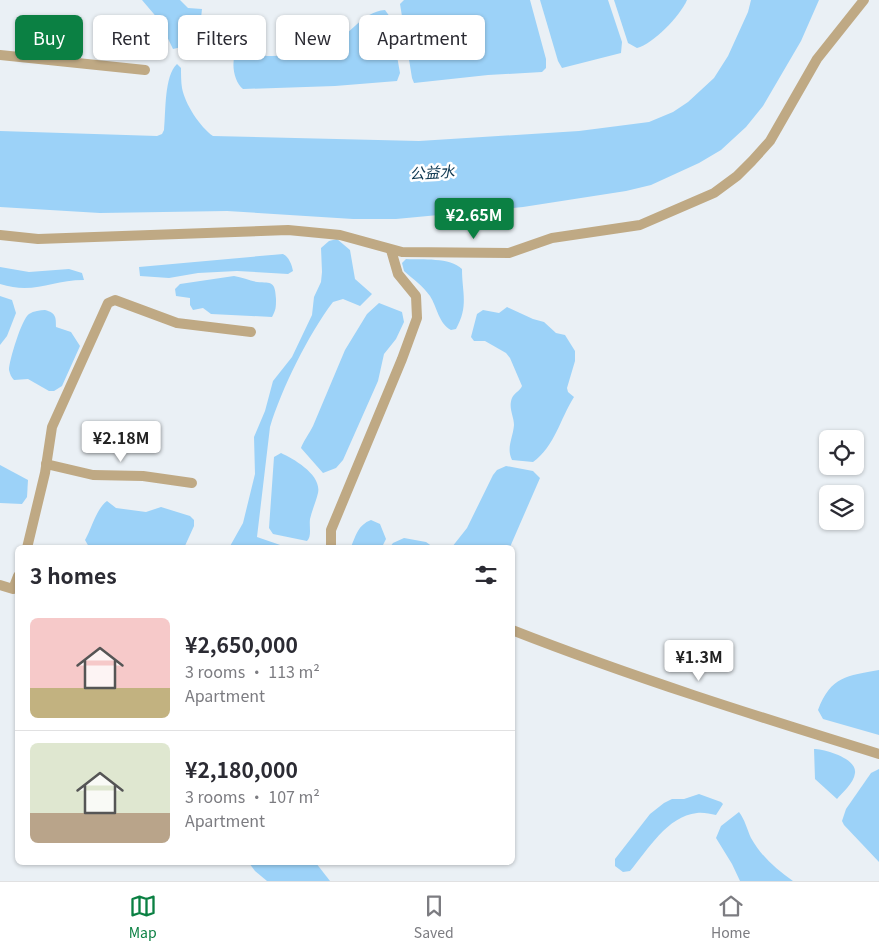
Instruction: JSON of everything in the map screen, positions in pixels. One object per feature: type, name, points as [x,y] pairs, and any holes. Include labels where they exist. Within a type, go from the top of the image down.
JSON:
[{"type":"street","points":[[0,235],[38,239],[295,230],[340,235],[391,250],[408,252],[509,253],[552,238],[640,225],[714,193],[737,176],[766,147],[817,59],[864,0]]},
{"type":"street","points":[[0,55],[145,70]]},
{"type":"street","points":[[331,545],[331,530],[402,360],[417,318],[416,296],[398,274],[391,250]]},
{"type":"street","points":[[28,545],[46,464],[52,427],[104,307],[110,301],[115,300],[177,323],[251,332]]},
{"type":"street","points":[[46,464],[93,475],[143,476],[192,483]]},
{"type":"street","points":[[0,585],[13,589],[15,584]]},
{"type":"street","points":[[515,631],[770,720],[879,754]]},
{"type":"water","points":[[142,0],[180,0],[188,8],[202,9],[201,15],[178,15],[178,48],[173,49],[168,39],[168,15],[155,15]]},
{"type":"water","points":[[404,0],[530,0],[546,59],[546,68],[542,72],[488,75],[414,83],[409,60],[485,60],[485,15],[402,15],[400,4]]},
{"type":"water","points":[[540,0],[608,0],[622,42],[621,53],[562,68],[558,61]]},
{"type":"water","points":[[614,0],[687,0],[678,14],[658,35],[637,48],[628,43]]},
{"type":"water","name":"公益水","points":[[751,0],[819,0],[801,41],[763,106],[746,127],[721,150],[699,163],[651,185],[626,191],[523,207],[396,219],[353,219],[227,211],[100,213],[0,207],[0,131],[157,136],[162,134],[164,130],[168,85],[177,64],[181,68],[182,88],[190,108],[198,121],[213,136],[419,141],[579,131],[649,122],[673,112],[688,102],[714,78],[728,56],[748,12]]},
{"type":"water","points":[[385,10],[389,15],[369,15]]},
{"type":"water","points":[[359,23],[359,60],[398,60],[400,73],[397,81],[335,86],[243,89],[237,81],[234,60],[266,60],[266,56],[276,55],[276,60],[349,60],[349,32]]},
{"type":"water","points":[[337,239],[350,250],[355,279],[372,294],[360,306],[343,299],[333,302],[305,345],[288,379],[275,412],[270,427],[257,537],[280,545],[231,545],[243,523],[255,474],[254,437],[265,411],[273,381],[292,357],[312,315],[314,297],[321,282],[321,248],[329,241]]},
{"type":"water","points":[[283,254],[289,259],[293,269],[288,274],[237,271],[198,273],[169,278],[140,276],[139,267]]},
{"type":"water","points":[[406,259],[443,261],[457,265],[462,269],[464,306],[456,329],[451,330],[444,324],[430,296],[404,271],[402,263]]},
{"type":"water","points":[[0,267],[29,272],[69,269],[82,273],[84,280],[33,288],[12,287],[0,284]]},
{"type":"water","points":[[234,276],[269,283],[274,286],[276,304],[272,317],[211,314],[203,308],[193,310],[190,305],[190,298],[176,296],[175,289],[180,284]]},
{"type":"water","points":[[0,296],[12,300],[16,313],[7,336],[0,345]]},
{"type":"water","points":[[379,303],[402,312],[404,322],[396,339],[384,354],[378,381],[343,460],[336,468],[323,473],[301,448],[313,426],[345,350],[367,314]]},
{"type":"water","points":[[507,307],[544,322],[556,333],[565,335],[575,351],[575,361],[567,388],[568,392],[574,397],[547,448],[533,462],[512,460],[510,456],[514,425],[511,402],[513,396],[522,386],[510,358],[506,353],[485,341],[474,341],[471,337],[477,314],[483,310],[499,313]]},
{"type":"water","points":[[45,310],[55,316],[56,327],[71,332],[80,346],[62,386],[54,391],[49,391],[28,379],[14,380],[9,370],[16,340],[26,317],[33,312]]},
{"type":"water","points":[[281,453],[306,468],[316,480],[318,486],[307,541],[273,534],[269,528],[274,457]]},
{"type":"water","points":[[0,465],[28,480],[27,497],[22,504],[0,503]]},
{"type":"water","points":[[506,466],[533,471],[540,478],[511,545],[454,545],[467,528],[497,470]]},
{"type":"water","points":[[107,501],[116,508],[146,512],[161,507],[190,516],[194,520],[194,526],[185,545],[88,545],[85,540],[103,504]]},
{"type":"water","points":[[371,520],[380,524],[386,539],[383,545],[352,545],[360,528]]},
{"type":"water","points":[[404,538],[426,542],[430,545],[392,545]]},
{"type":"water","points":[[879,670],[879,735],[823,719],[818,710],[823,699],[835,684],[849,676]]},
{"type":"water","points":[[814,749],[839,755],[851,763],[854,768],[854,777],[837,799],[815,779]]},
{"type":"water","points":[[879,769],[879,862],[842,821],[846,809],[871,773]]},
{"type":"water","points":[[699,794],[723,804],[716,815],[697,813],[686,815],[676,820],[659,835],[630,871],[623,872],[615,866],[615,859],[650,814],[672,799],[684,799]]},
{"type":"water","points":[[739,812],[759,851],[793,881],[740,881],[716,838],[721,826]]},
{"type":"water","points":[[250,865],[318,865],[330,881],[267,881]]}]
